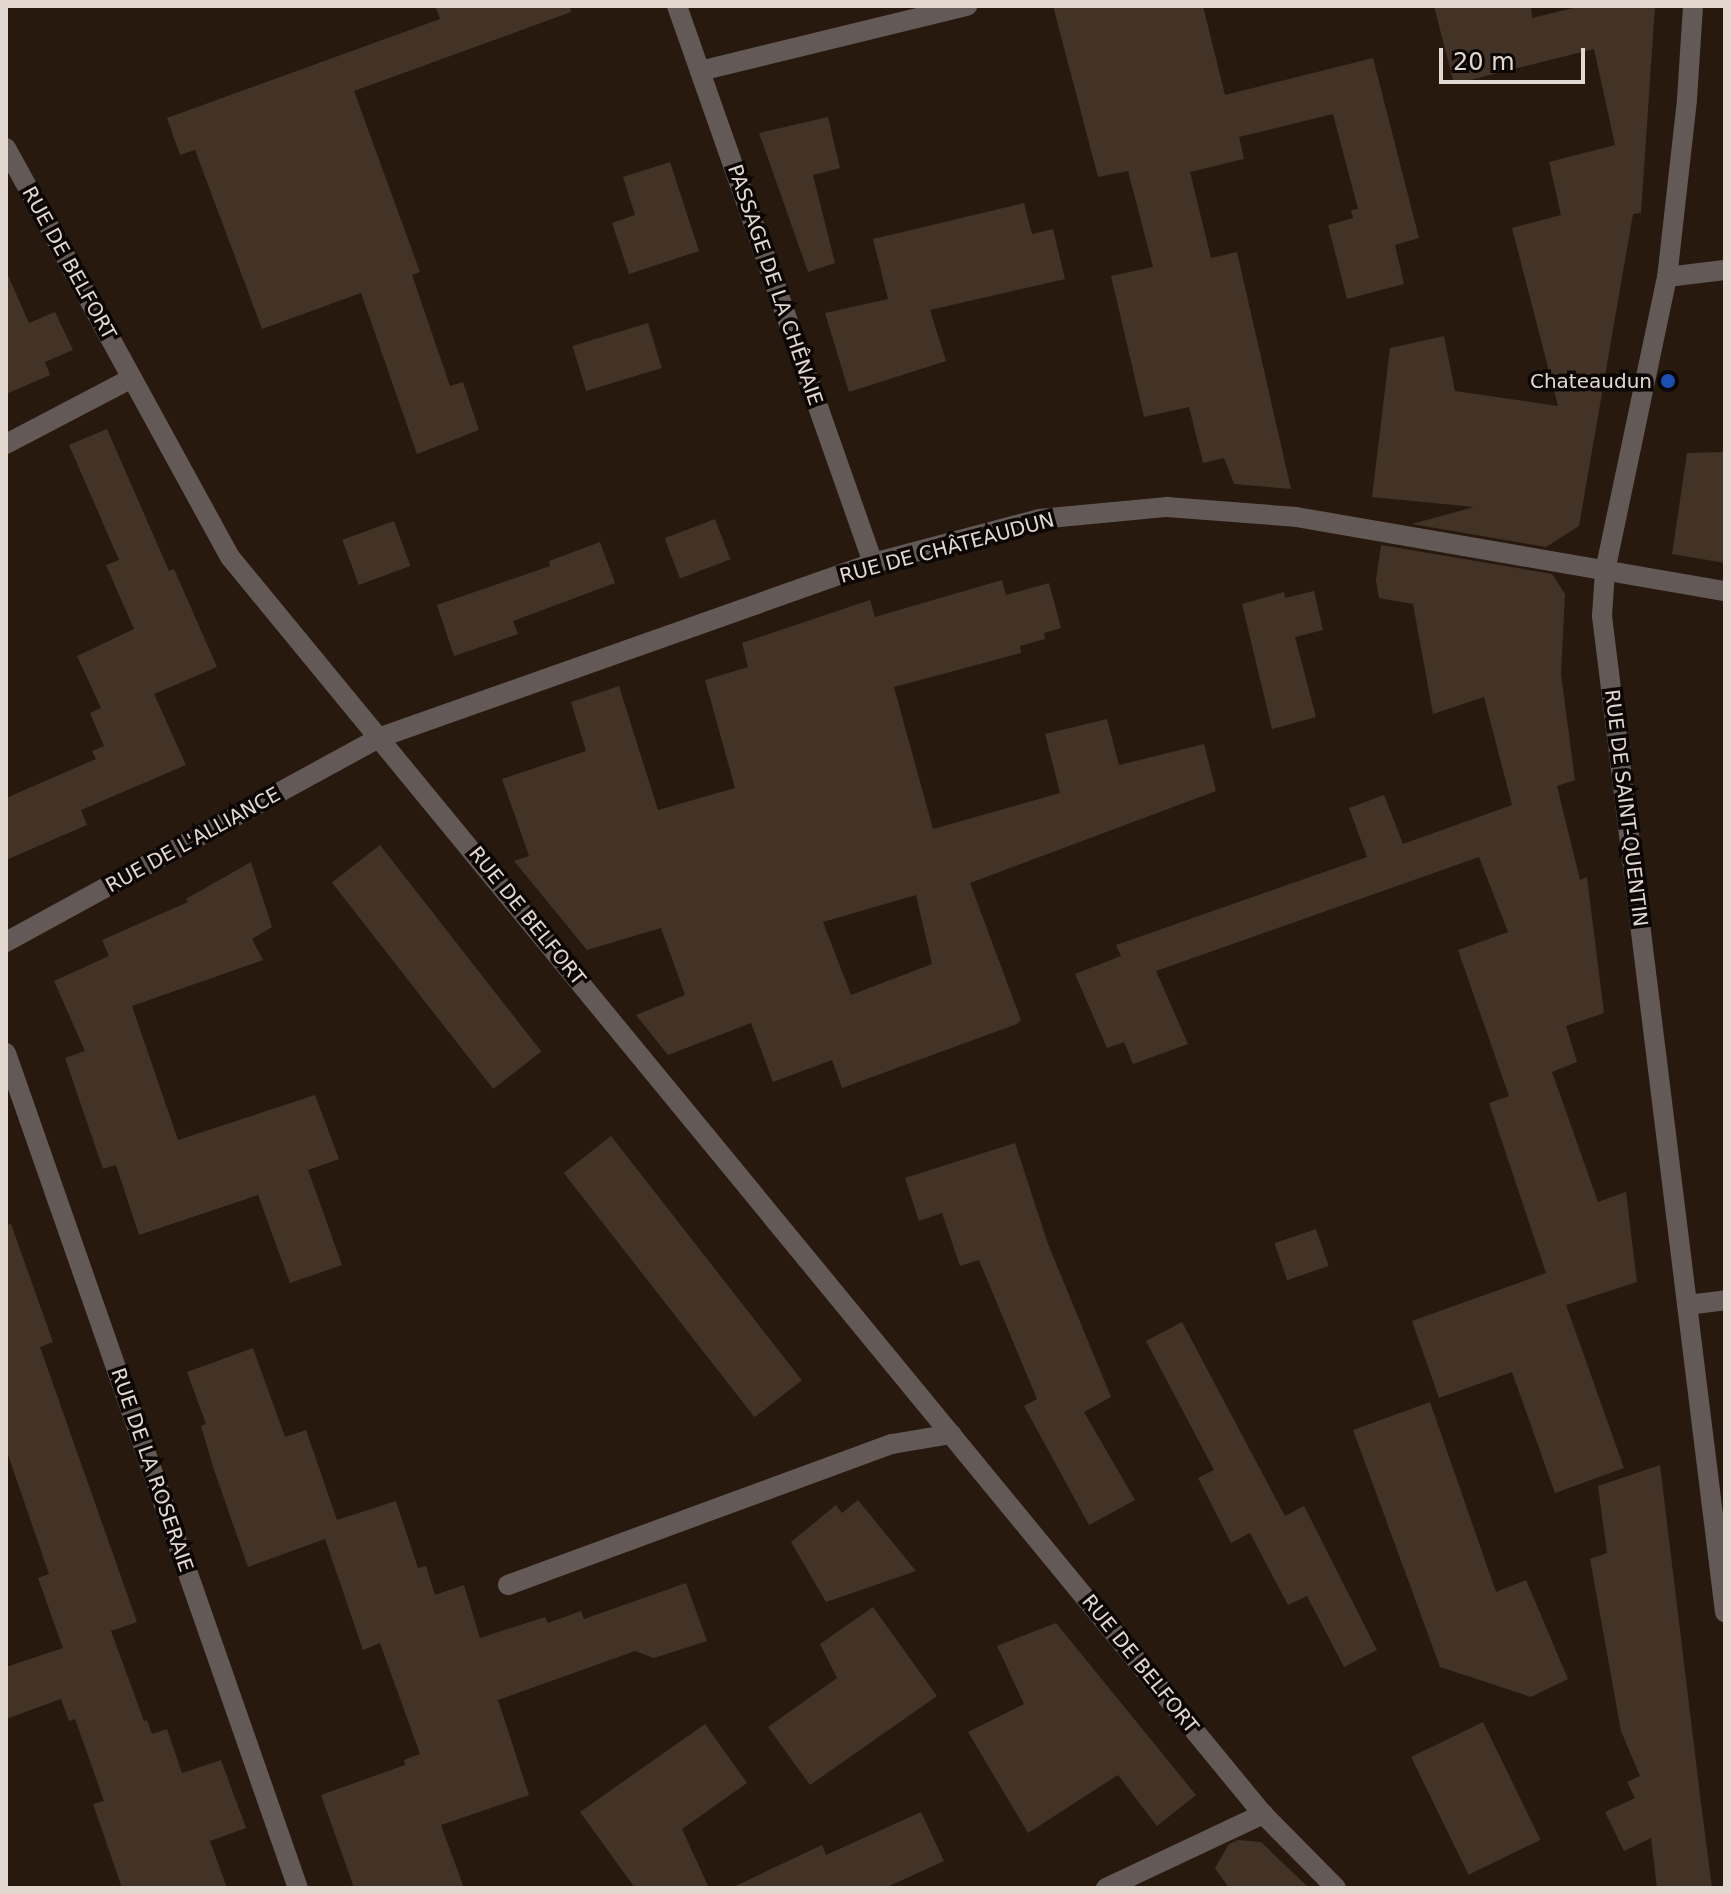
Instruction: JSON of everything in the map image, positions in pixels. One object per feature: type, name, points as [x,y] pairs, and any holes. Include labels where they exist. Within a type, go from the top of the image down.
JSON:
[{"type":"street","name":"PASSAGE DE LA CHÊNAIE","points":[[677,6],[873,563]]},
{"type":"street","points":[[700,71],[967,6]]},
{"type":"street","name":"RUE DE SAINT-QUENTIN","points":[[1693,6],[1687,100],[1667,277],[1605,570],[1602,616],[1725,1612]]},
{"type":"street","name":"RUE DE BELFORT","points":[[6,148],[230,557],[1263,1814],[1336,1888]]},
{"type":"street","points":[[1667,277],[1725,270]]},
{"type":"street","points":[[6,444],[132,378]]},
{"type":"street","name":"RUE DE CHÂTEAUDUN","points":[[381,737],[873,563],[1039,519],[1167,507],[1296,517],[1725,591]]},
{"type":"street","name":"RUE DE L'ALLIANCE","points":[[6,942],[381,737]]},
{"type":"street","name":"RUE DE LA ROSERAIE","points":[[6,1053],[298,1888]]},
{"type":"street","points":[[1687,1305],[1725,1300]]},
{"type":"street","points":[[508,1585],[892,1444],[951,1434]]},
{"type":"street","points":[[1106,1888],[1263,1814]]},
{"type":"building","points":[[435,6],[570,6],[571,12],[354,91],[420,272],[412,275],[450,386],[463,382],[479,430],[417,454],[361,293],[262,329],[195,150],[180,155],[167,118],[440,19]]},
{"type":"building","points":[[1053,6],[1203,6],[1225,95],[1373,58],[1419,238],[1395,245],[1404,284],[1347,299],[1328,225],[1353,218],[1351,210],[1358,209],[1333,114],[1239,137],[1244,159],[1190,172],[1211,258],[1237,252],[1291,489],[1234,484],[1224,458],[1203,463],[1189,407],[1144,417],[1111,276],[1153,267],[1128,171],[1098,177]]},
{"type":"building","points":[[1434,6],[1531,6],[1532,18],[1582,6],[1655,6],[1641,213],[1633,214],[1579,526],[1546,547],[1412,524],[1474,507],[1372,497],[1390,348],[1444,336],[1455,391],[1558,406],[1512,228],[1561,215],[1549,162],[1615,145],[1594,49],[1454,84]]},
{"type":"building","points":[[828,117],[840,168],[813,175],[835,263],[808,272],[759,133]]},
{"type":"building","points":[[670,162],[699,251],[629,274],[612,223],[635,215],[623,177]]},
{"type":"building","points":[[1024,203],[1032,234],[1053,229],[1065,279],[930,310],[946,361],[849,392],[825,313],[888,299],[873,239]]},
{"type":"building","points":[[6,271],[29,323],[55,312],[73,350],[45,362],[50,375],[6,394]]},
{"type":"building","points":[[648,323],[662,368],[586,391],[572,346]]},
{"type":"building","points":[[107,429],[169,571],[174,569],[217,667],[154,694],[186,765],[81,810],[87,825],[6,860],[6,798],[96,759],[92,751],[104,746],[90,713],[101,708],[77,656],[134,629],[106,565],[119,560],[69,445]]},
{"type":"building","points":[[1725,452],[1725,563],[1672,554],[1687,453]]},
{"type":"building","points":[[715,519],[730,559],[680,578],[665,538]]},
{"type":"building","points":[[394,521],[410,566],[359,585],[342,540]]},
{"type":"building","points":[[600,542],[615,583],[513,621],[518,634],[454,656],[437,605],[550,566],[549,561]]},
{"type":"building","points":[[1381,545],[1552,574],[1565,594],[1561,674],[1575,780],[1557,786],[1580,880],[1587,877],[1604,1013],[1566,1026],[1577,1062],[1552,1072],[1598,1202],[1626,1192],[1637,1282],[1566,1305],[1624,1468],[1555,1493],[1512,1372],[1439,1398],[1412,1321],[1546,1273],[1489,1103],[1509,1096],[1458,950],[1508,932],[1479,857],[1156,971],[1188,1044],[1133,1064],[1124,1042],[1107,1048],[1075,974],[1121,956],[1116,945],[1367,857],[1349,808],[1384,795],[1403,844],[1512,805],[1484,697],[1433,714],[1413,604],[1379,598],[1376,580]]},
{"type":"building","points":[[1002,580],[1006,595],[1049,583],[1061,628],[1044,633],[1045,639],[1020,646],[1021,653],[894,687],[933,829],[1060,793],[1045,734],[1107,719],[1119,765],[1204,744],[1216,791],[970,883],[1021,1020],[1017,1024],[842,1088],[832,1060],[773,1082],[751,1023],[668,1055],[636,1015],[685,995],[661,928],[587,950],[514,861],[529,856],[502,779],[586,751],[571,702],[619,686],[658,810],[735,788],[705,680],[748,667],[742,643],[870,600],[875,617]],"holes":[[[916,895],[932,964],[851,995],[823,922]]]},
{"type":"building","points":[[1314,591],[1323,630],[1295,637],[1316,717],[1272,729],[1242,604],[1284,592],[1285,598]]},
{"type":"building","points":[[380,845],[541,1051],[493,1089],[332,883]]},
{"type":"building","points":[[251,862],[272,927],[252,939],[263,960],[132,1006],[178,1140],[315,1095],[339,1159],[308,1170],[342,1265],[290,1283],[258,1195],[139,1235],[116,1165],[103,1169],[65,1058],[85,1051],[54,981],[109,956],[102,940],[188,902],[186,899]]},
{"type":"building","points":[[611,1136],[802,1380],[755,1417],[564,1173]]},
{"type":"building","points":[[1015,1143],[1048,1244],[1111,1397],[1084,1412],[1135,1500],[1089,1525],[1024,1406],[1037,1399],[979,1260],[960,1266],[942,1213],[919,1221],[905,1178]]},
{"type":"building","points":[[11,1224],[53,1342],[40,1347],[137,1622],[111,1631],[144,1721],[147,1720],[152,1734],[167,1729],[182,1773],[221,1760],[246,1828],[210,1841],[227,1888],[122,1888],[93,1804],[104,1801],[75,1719],[69,1721],[61,1699],[6,1719],[6,1667],[63,1648],[38,1578],[49,1574],[6,1449],[6,1225]]},
{"type":"building","points":[[1316,1229],[1329,1266],[1287,1280],[1274,1243]]},
{"type":"building","points":[[1182,1322],[1285,1516],[1304,1506],[1377,1650],[1344,1667],[1307,1596],[1288,1605],[1250,1533],[1231,1543],[1198,1478],[1214,1470],[1146,1341]]},
{"type":"building","points":[[253,1348],[285,1437],[306,1430],[337,1520],[396,1501],[418,1568],[426,1566],[435,1595],[464,1585],[480,1638],[545,1617],[548,1623],[581,1611],[584,1619],[686,1583],[707,1641],[654,1658],[635,1651],[498,1700],[529,1795],[441,1825],[464,1888],[354,1888],[321,1795],[405,1765],[404,1760],[420,1754],[380,1643],[363,1650],[325,1539],[248,1567],[214,1470],[201,1426],[206,1424],[187,1372]]},
{"type":"building","points":[[1430,1402],[1496,1592],[1526,1580],[1568,1679],[1531,1697],[1440,1667],[1353,1430]]},
{"type":"building","points":[[1660,1465],[1712,1888],[1657,1888],[1651,1838],[1624,1851],[1605,1812],[1635,1798],[1627,1782],[1640,1776],[1621,1731],[1590,1559],[1607,1553],[1598,1486]]},
{"type":"building","points":[[858,1500],[916,1571],[826,1602],[791,1542],[836,1505],[842,1513]]},
{"type":"building","points":[[873,1607],[937,1696],[810,1785],[768,1727],[837,1678],[820,1644]]},
{"type":"building","points":[[1056,1623],[1196,1795],[1157,1826],[1118,1775],[1028,1833],[968,1732],[1024,1704],[997,1646]]},
{"type":"building","points":[[1483,1722],[1540,1840],[1469,1875],[1411,1757]]},
{"type":"building","points":[[705,1724],[747,1783],[682,1829],[709,1888],[635,1888],[580,1812]]},
{"type":"building","points":[[921,1812],[944,1861],[885,1888],[731,1888],[822,1845],[826,1855]]},
{"type":"building","points":[[1238,1840],[1261,1842],[1309,1888],[1229,1888],[1215,1868],[1229,1844]]},
{"type":"place","name":"Chateaudun","points":[[1668,381]]}]
